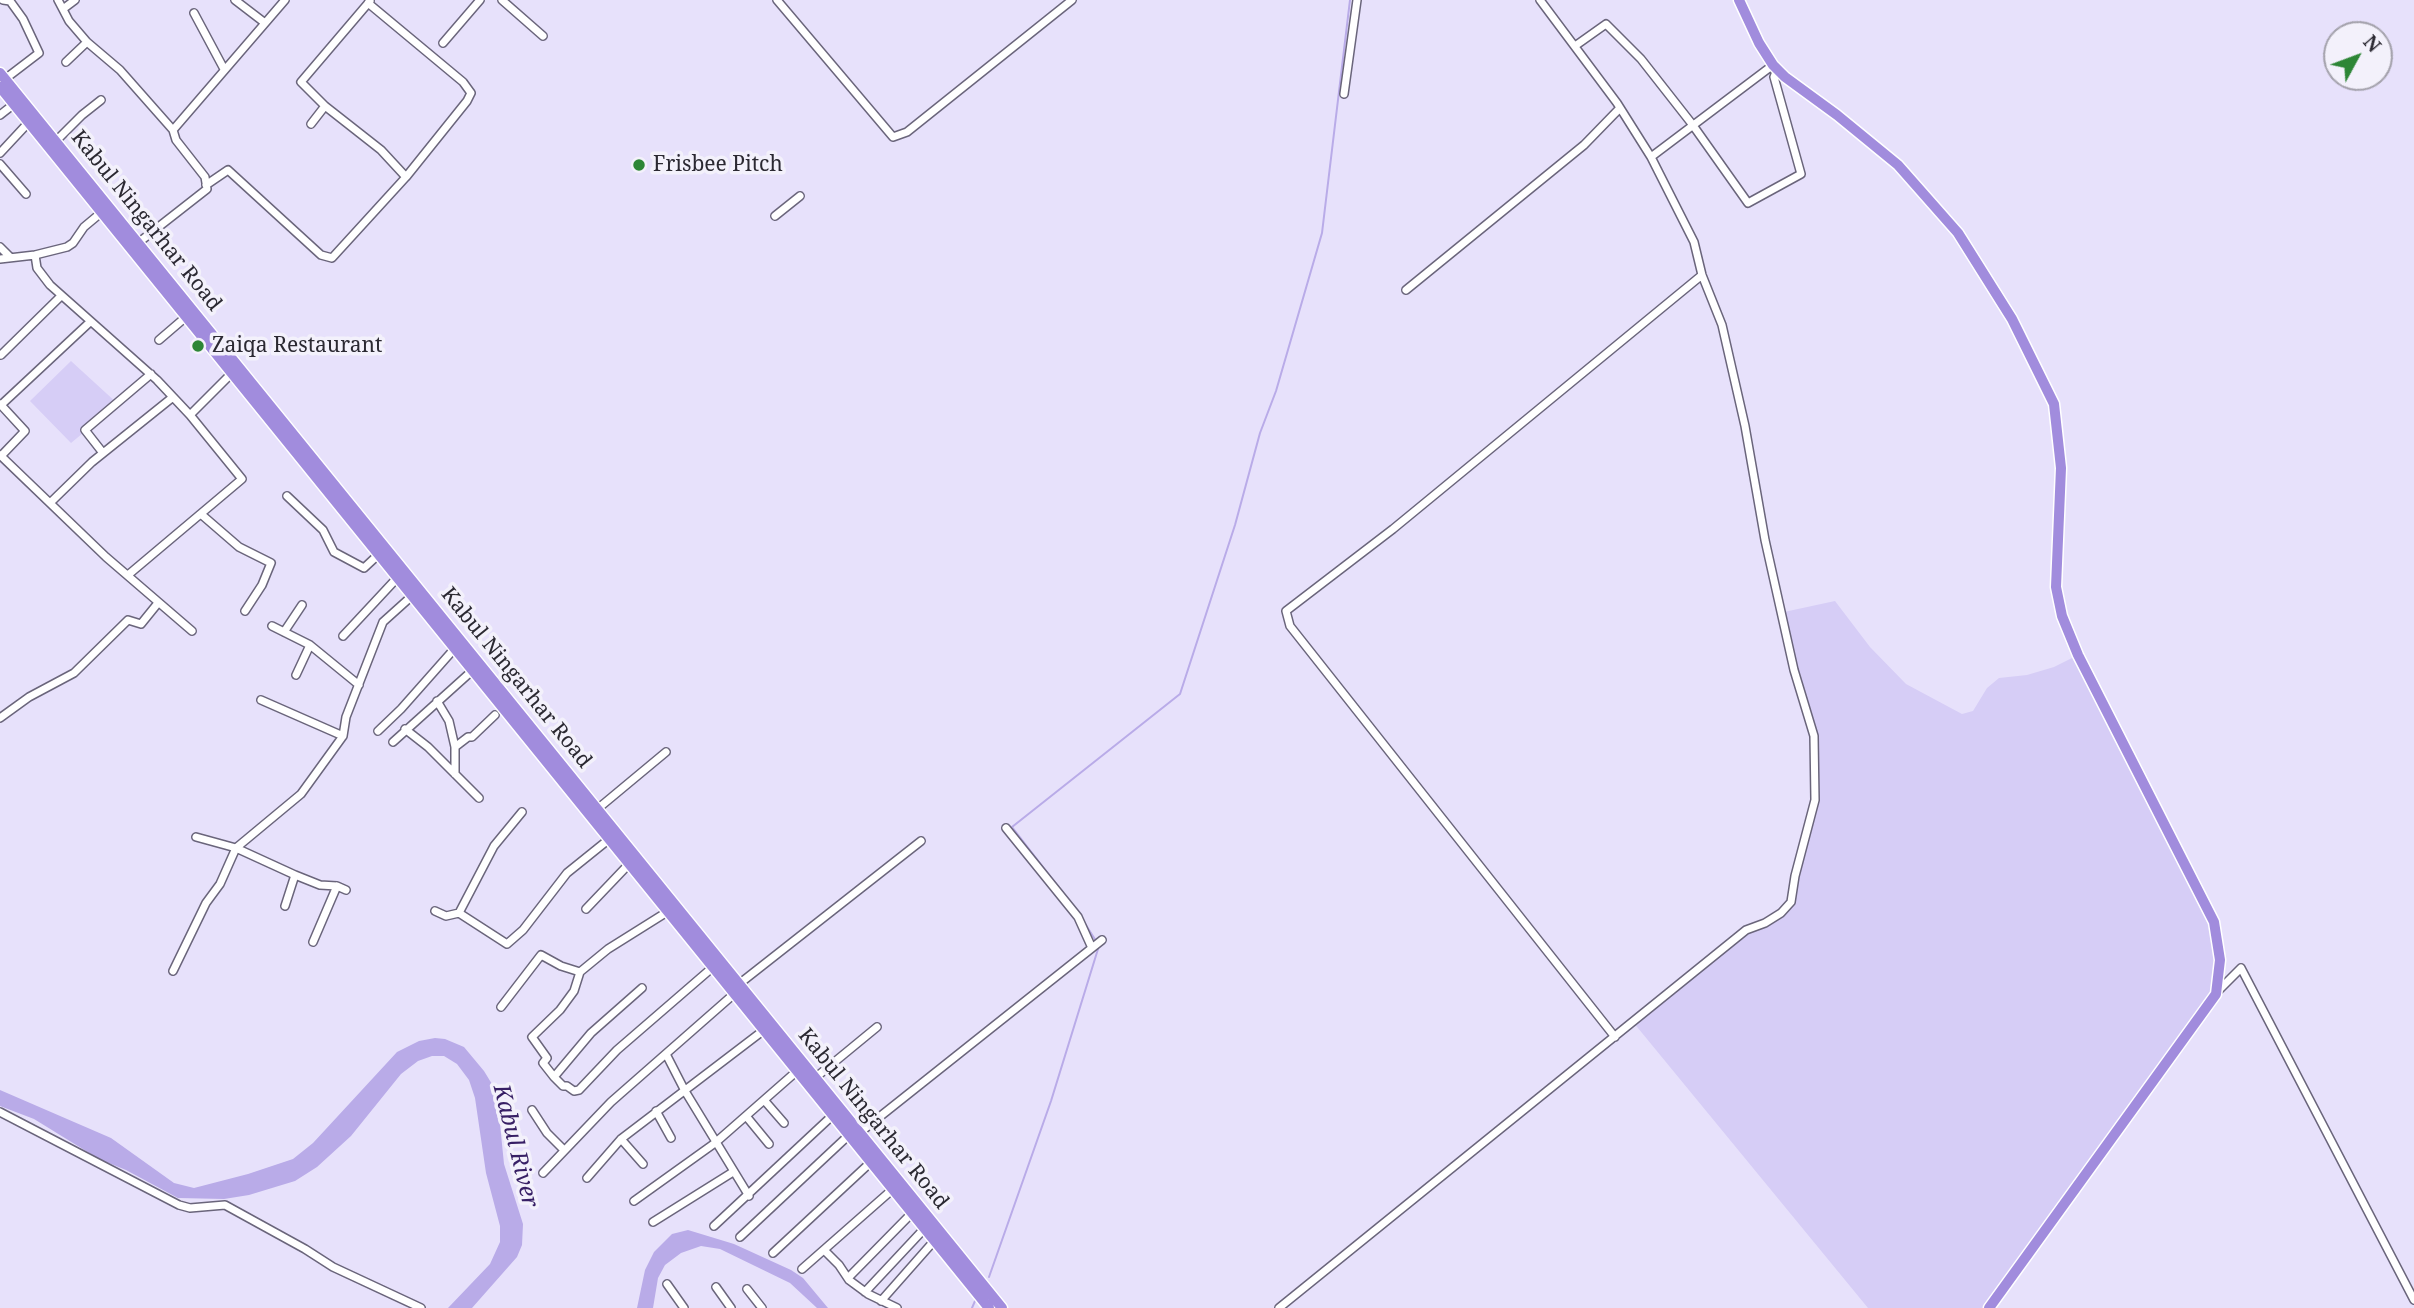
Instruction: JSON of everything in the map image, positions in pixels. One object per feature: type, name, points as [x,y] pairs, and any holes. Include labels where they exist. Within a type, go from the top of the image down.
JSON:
[{"type":"highway","points":[[1740,0],[1759,43],[1775,67],[1898,165],[1958,233],[2012,319],[2054,404],[2061,468],[2056,587],[2062,616],[2078,655],[2214,922],[2220,960],[2216,994],[1989,1308]]},
{"type":"highway","name":"Kabul Ningarhar Road","points":[[2,80],[14,104],[102,212],[135,247],[737,989],[815,1078],[871,1162],[983,1305]]},
{"type":"highway","name":"Kabul Ningarhar Road","points":[[2,80],[56,141],[232,373],[473,670],[593,812],[608,840],[713,967],[737,989],[764,1030],[833,1115],[1002,1308]]},
{"type":"street","points":[[2,80],[39,53],[23,19],[10,1],[3,0]]},
{"type":"street","points":[[58,0],[87,42],[120,70],[173,130],[176,139],[205,177],[207,189],[135,247]]},
{"type":"street","points":[[63,9],[75,0]]},
{"type":"street","points":[[235,0],[265,23]]},
{"type":"street","points":[[173,130],[285,0]]},
{"type":"street","points":[[443,43],[480,0]]},
{"type":"street","points":[[502,0],[543,36]]},
{"type":"street","points":[[777,0],[893,136],[907,132],[1072,0]]},
{"type":"street","points":[[1344,94],[1357,0]]},
{"type":"street","points":[[1279,1308],[1746,930],[1781,913],[1791,902],[1815,800],[1814,736],[1794,670],[1765,540],[1745,425],[1723,325],[1702,275],[1694,242],[1651,157],[1620,108],[1543,3],[1554,0]]},
{"type":"street","points":[[206,185],[228,170],[321,254],[332,258],[406,177],[471,93],[463,82],[369,1],[302,82],[325,106],[381,150],[406,177]]},
{"type":"street","points":[[194,13],[225,69]]},
{"type":"street","points":[[1575,46],[1606,24],[1641,59],[1692,124],[1748,203],[1801,174],[1774,77],[1775,67]]},
{"type":"street","points":[[66,62],[87,42]]},
{"type":"street","points":[[1651,157],[1692,124],[1775,67]]},
{"type":"street","points":[[56,141],[82,114],[102,100]]},
{"type":"street","points":[[0,115],[14,104]]},
{"type":"street","points":[[311,124],[325,106]]},
{"type":"street","points":[[1406,290],[1584,145],[1620,108]]},
{"type":"street","points":[[0,153],[29,122]]},
{"type":"street","points":[[0,164],[26,194]]},
{"type":"street","points":[[775,216],[800,196]]},
{"type":"street","points":[[0,259],[35,255],[66,247],[102,212]]},
{"type":"street","points":[[0,247],[10,257]]},
{"type":"street","points":[[35,255],[37,268],[61,296],[151,374],[190,415],[242,479],[128,575]]},
{"type":"street","points":[[1615,1037],[1290,626],[1286,611],[1393,529],[1702,275]]},
{"type":"street","points":[[1,355],[61,296]]},
{"type":"street","points":[[159,341],[187,316]]},
{"type":"street","points":[[90,322],[0,405],[25,431],[0,455],[90,542],[192,631]]},
{"type":"street","points":[[190,415],[232,373]]},
{"type":"street","points":[[103,453],[85,429],[151,374]]},
{"type":"street","points":[[51,502],[103,453],[173,397]]},
{"type":"street","points":[[288,496],[323,530],[334,552],[364,568],[379,554]]},
{"type":"street","points":[[202,514],[239,547],[271,564],[262,585],[245,611]]},
{"type":"street","points":[[343,636],[398,577]]},
{"type":"street","points":[[173,971],[206,903],[220,884],[236,848],[301,794],[343,736],[346,717],[383,622],[413,595]]},
{"type":"street","points":[[0,718],[29,697],[74,673],[128,621],[141,624],[158,603]]},
{"type":"street","points":[[284,632],[302,605]]},
{"type":"street","points":[[272,626],[310,645],[359,685]]},
{"type":"street","points":[[296,675],[310,645]]},
{"type":"street","points":[[378,731],[455,648]]},
{"type":"street","points":[[393,742],[473,670]]},
{"type":"street","points":[[261,700],[343,736]]},
{"type":"street","points":[[437,701],[449,721],[455,747],[455,774]]},
{"type":"street","points":[[455,747],[472,737],[495,715]]},
{"type":"street","points":[[405,729],[428,747],[479,798]]},
{"type":"street","points":[[593,812],[666,752]]},
{"type":"street","points":[[459,913],[495,846],[522,812]]},
{"type":"street","points":[[1006,828],[1078,917],[1092,948]]},
{"type":"street","points":[[195,837],[236,848],[320,886],[337,886],[346,890]]},
{"type":"street","points":[[435,911],[446,916],[459,913],[507,944],[523,930],[567,873],[608,840]]},
{"type":"street","points":[[543,1173],[611,1102],[737,989],[921,841]]},
{"type":"street","points":[[586,909],[628,864]]},
{"type":"street","points":[[285,906],[295,875]]},
{"type":"street","points":[[313,942],[337,886]]},
{"type":"street","points":[[667,912],[608,948],[580,972],[574,991],[560,1010],[531,1037],[547,1058],[543,1063],[554,1077],[563,1086],[574,1091],[579,1090],[617,1050],[713,967]]},
{"type":"street","points":[[740,1237],[854,1136],[1102,940]]},
{"type":"street","points":[[501,1007],[541,955],[580,972]]},
{"type":"street","points":[[2216,994],[2241,968],[2414,1300]]},
{"type":"street","points":[[554,1077],[591,1032],[642,988]]},
{"type":"street","points":[[815,1078],[877,1027]]},
{"type":"street","points":[[587,1178],[621,1139],[764,1030]]},
{"type":"street","points":[[666,1054],[684,1091],[749,1196]]},
{"type":"street","points":[[634,1200],[715,1143],[797,1071]]},
{"type":"street","points":[[764,1100],[784,1123]]},
{"type":"street","points":[[531,1110],[547,1133],[564,1150]]},
{"type":"street","points":[[656,1111],[671,1138]]},
{"type":"street","points":[[0,1112],[179,1205],[190,1208],[225,1205],[333,1267],[421,1308]]},
{"type":"street","points":[[714,1226],[833,1115]]},
{"type":"street","points":[[746,1116],[769,1144]]},
{"type":"street","points":[[621,1139],[643,1164]]},
{"type":"street","points":[[773,1254],[871,1162]]},
{"type":"street","points":[[653,1222],[733,1172]]},
{"type":"street","points":[[802,1269],[893,1189]]},
{"type":"street","points":[[848,1278],[912,1213]]},
{"type":"street","points":[[865,1292],[925,1229]]},
{"type":"street","points":[[881,1301],[934,1241]]},
{"type":"street","points":[[824,1250],[848,1278],[865,1292],[897,1308]]},
{"type":"street","points":[[667,1284],[684,1308]]},
{"type":"street","points":[[716,1287],[731,1308]]},
{"type":"street","points":[[747,1289],[762,1308]]},
{"type":"shaded area","points":[[71,361],[118,404],[71,443],[30,401]]},
{"type":"shaded area","points":[[1835,601],[1870,647],[1906,684],[1962,714],[1973,711],[1987,688],[1999,678],[2027,675],[2054,667],[2078,655],[2214,922],[2216,994],[1989,1308],[1868,1308],[1633,1022],[1746,930],[1765,923],[1791,902],[1815,800],[1814,736],[1802,700],[1784,612]]},
{"type":"shaded area","points":[[435,1038],[464,1047],[495,1089],[504,1164],[523,1224],[522,1245],[517,1257],[472,1308],[448,1308],[490,1264],[500,1242],[500,1226],[486,1173],[475,1098],[469,1080],[457,1064],[444,1056],[432,1056],[418,1061],[401,1074],[351,1136],[317,1167],[295,1181],[249,1195],[224,1199],[178,1198],[99,1159],[34,1119],[0,1106],[0,1090],[111,1138],[174,1183],[194,1188],[293,1159],[313,1143],[397,1052],[419,1041]]},
{"type":"shaded area","points":[[688,1230],[734,1244],[791,1270],[803,1278],[828,1308],[817,1308],[790,1283],[720,1249],[701,1246],[681,1253],[665,1265],[658,1278],[653,1308],[637,1308],[645,1270],[654,1252],[672,1234]]},
{"type":"waterway","points":[[1077,911],[1012,827],[1180,694],[1235,525],[1260,433],[1276,391],[1322,233],[1350,0]]},
{"type":"waterway","points":[[1084,922],[1096,941]]},
{"type":"waterway","points":[[989,1277],[1051,1101],[1098,949]]},
{"type":"waterway","points":[[972,1308],[975,1301]]},
{"type":"place","name":"Frisbee Pitch","points":[[639,165]]},
{"type":"place","name":"Zaiqa Restaurant","points":[[198,346]]},
{"type":"water label","name":"Kabul River","points":[[515,1146]]}]
